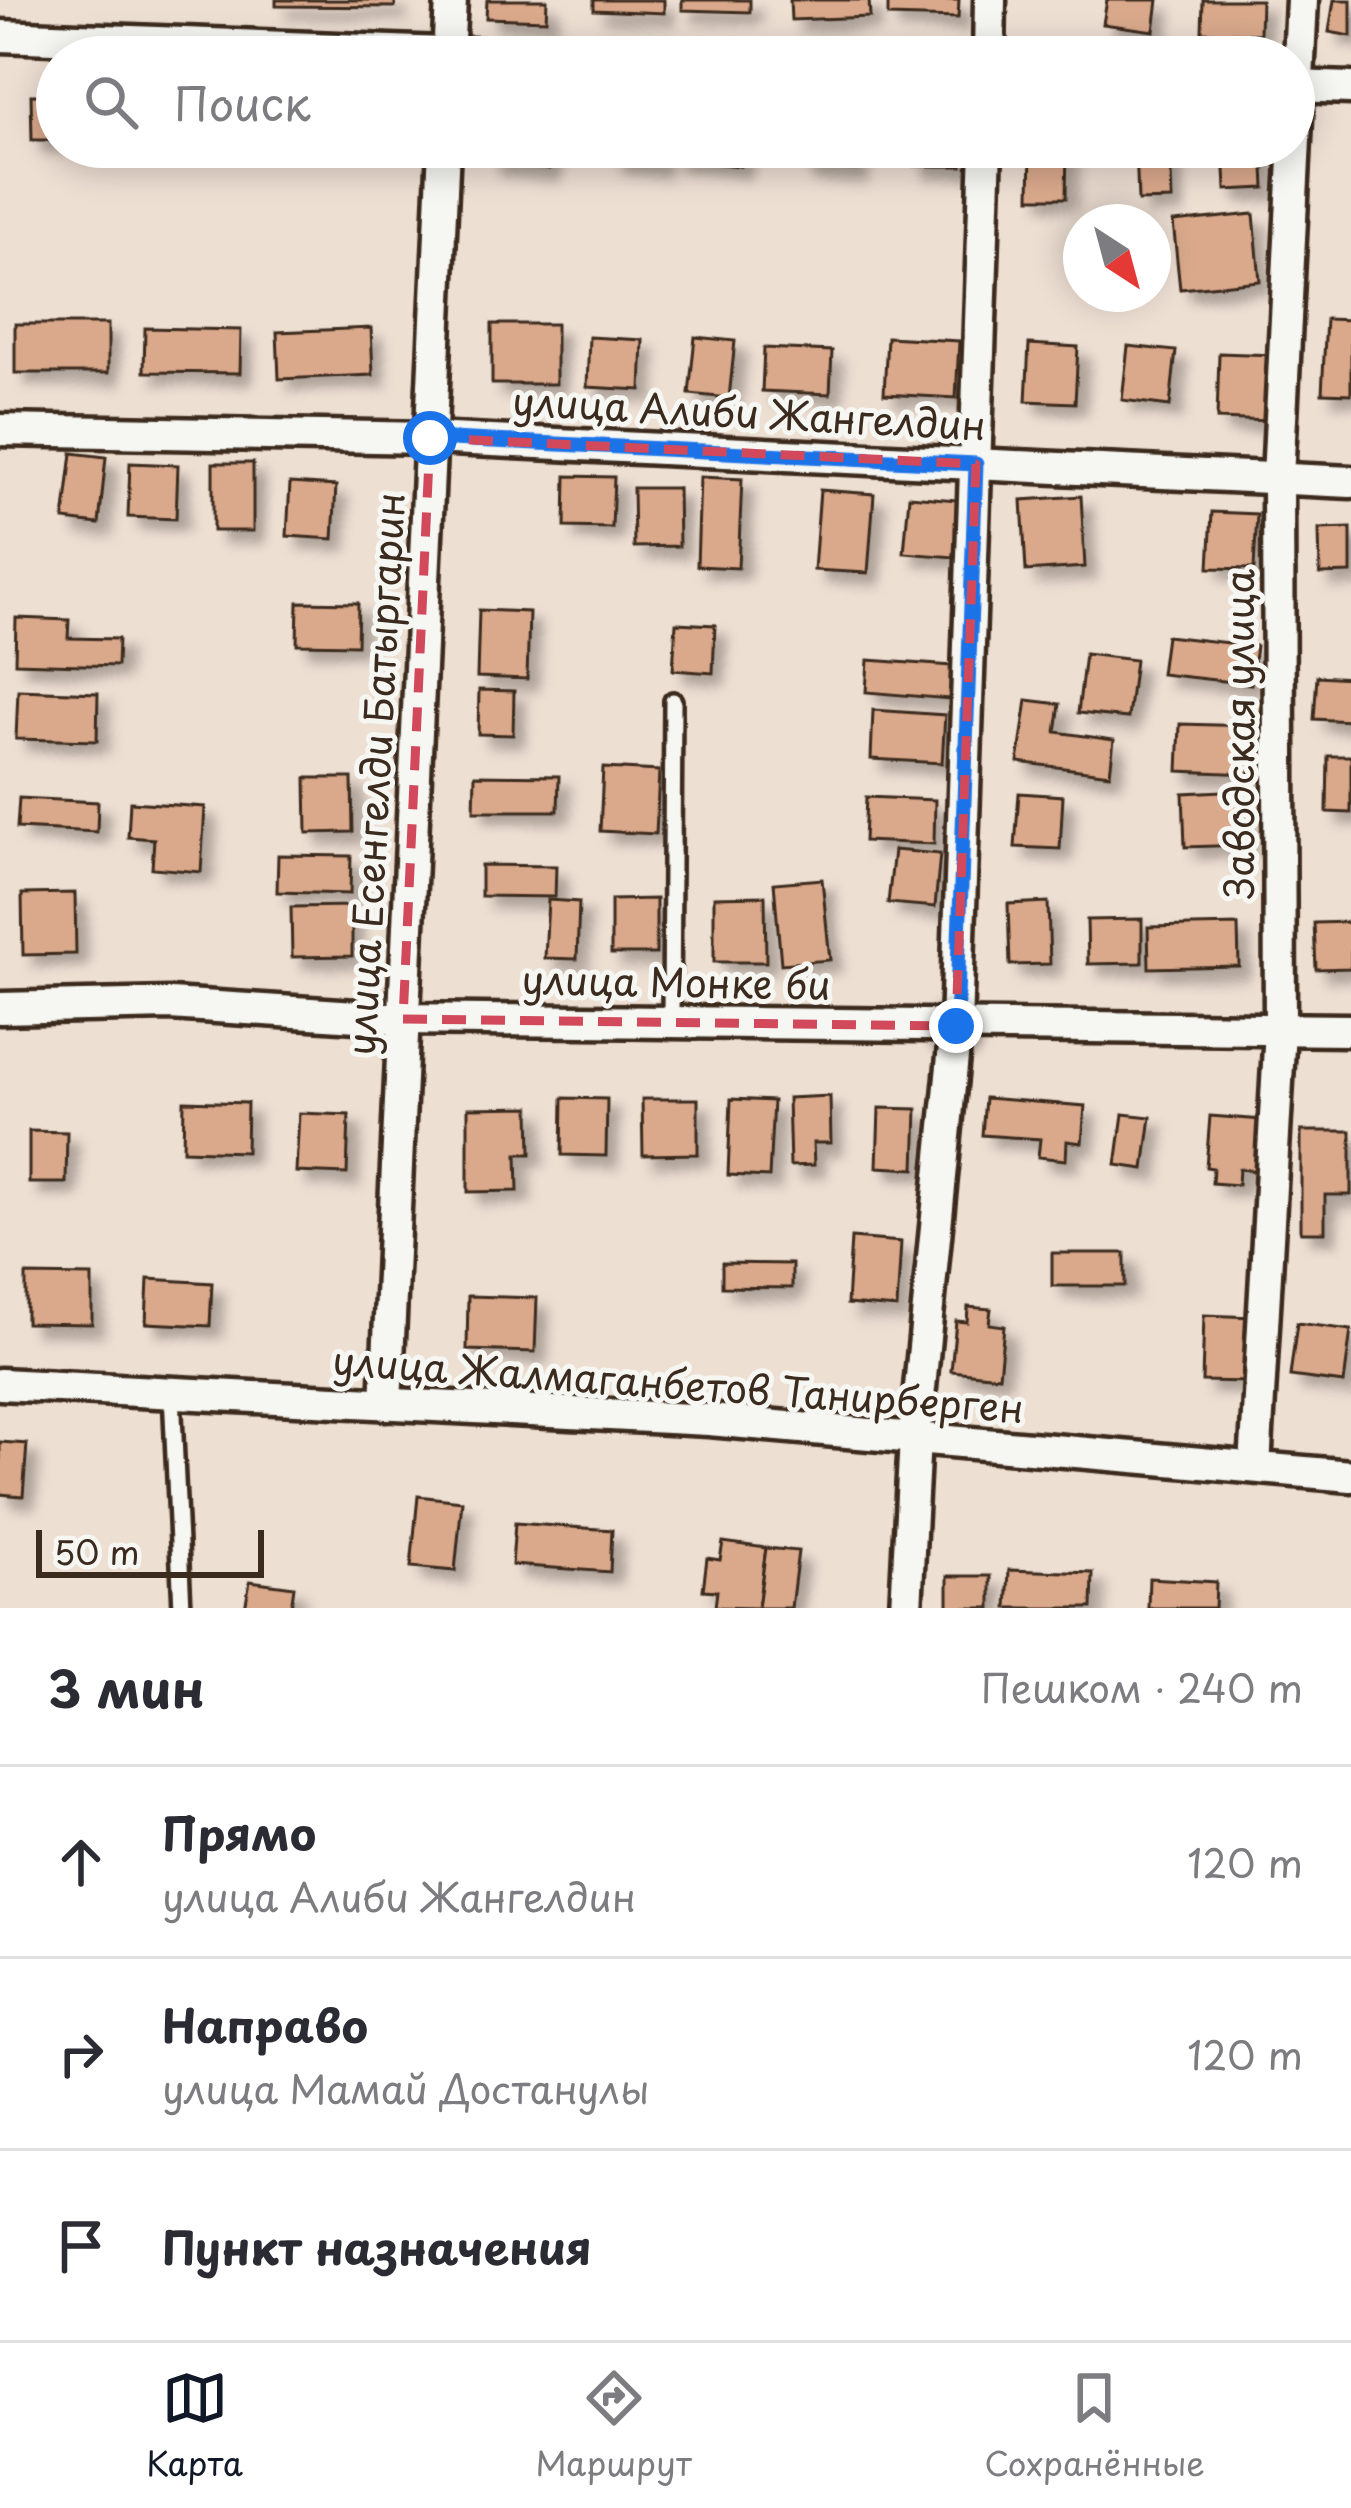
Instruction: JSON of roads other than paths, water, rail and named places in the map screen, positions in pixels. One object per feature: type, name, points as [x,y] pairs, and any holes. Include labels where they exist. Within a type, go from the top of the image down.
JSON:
[{"type":"street","points":[[449,36],[452,0]]},
{"type":"street","points":[[989,36],[990,0]]},
{"type":"street","name":"Заводская улица","points":[[1300,36],[1302,0]]},
{"type":"street","points":[[0,36],[36,38]]},
{"type":"street","points":[[1315,87],[1351,88]]},
{"type":"street","name":"улица Есенгелди Батыргарин","points":[[386,1404],[443,168]]},
{"type":"street","points":[[907,1608],[915,1438],[956,1026],[985,168]]},
{"type":"street","name":"Заводская улица","points":[[1255,1467],[1280,1030],[1278,478],[1293,168]]},
{"type":"street","name":"улица Алиби Жангелдин","points":[[0,430],[430,438],[1351,482]]},
{"type":"street","name":"улица Монке би","points":[[0,1008],[170,1004],[404,1019],[1351,1030]]},
{"type":"street","name":"улица Жалмаганбетов Танирберген","points":[[0,1384],[709,1420],[1351,1476]]},
{"type":"lane","points":[[671,1022],[673,700]]},
{"type":"lane","points":[[172,1393],[182,1608]]}]
